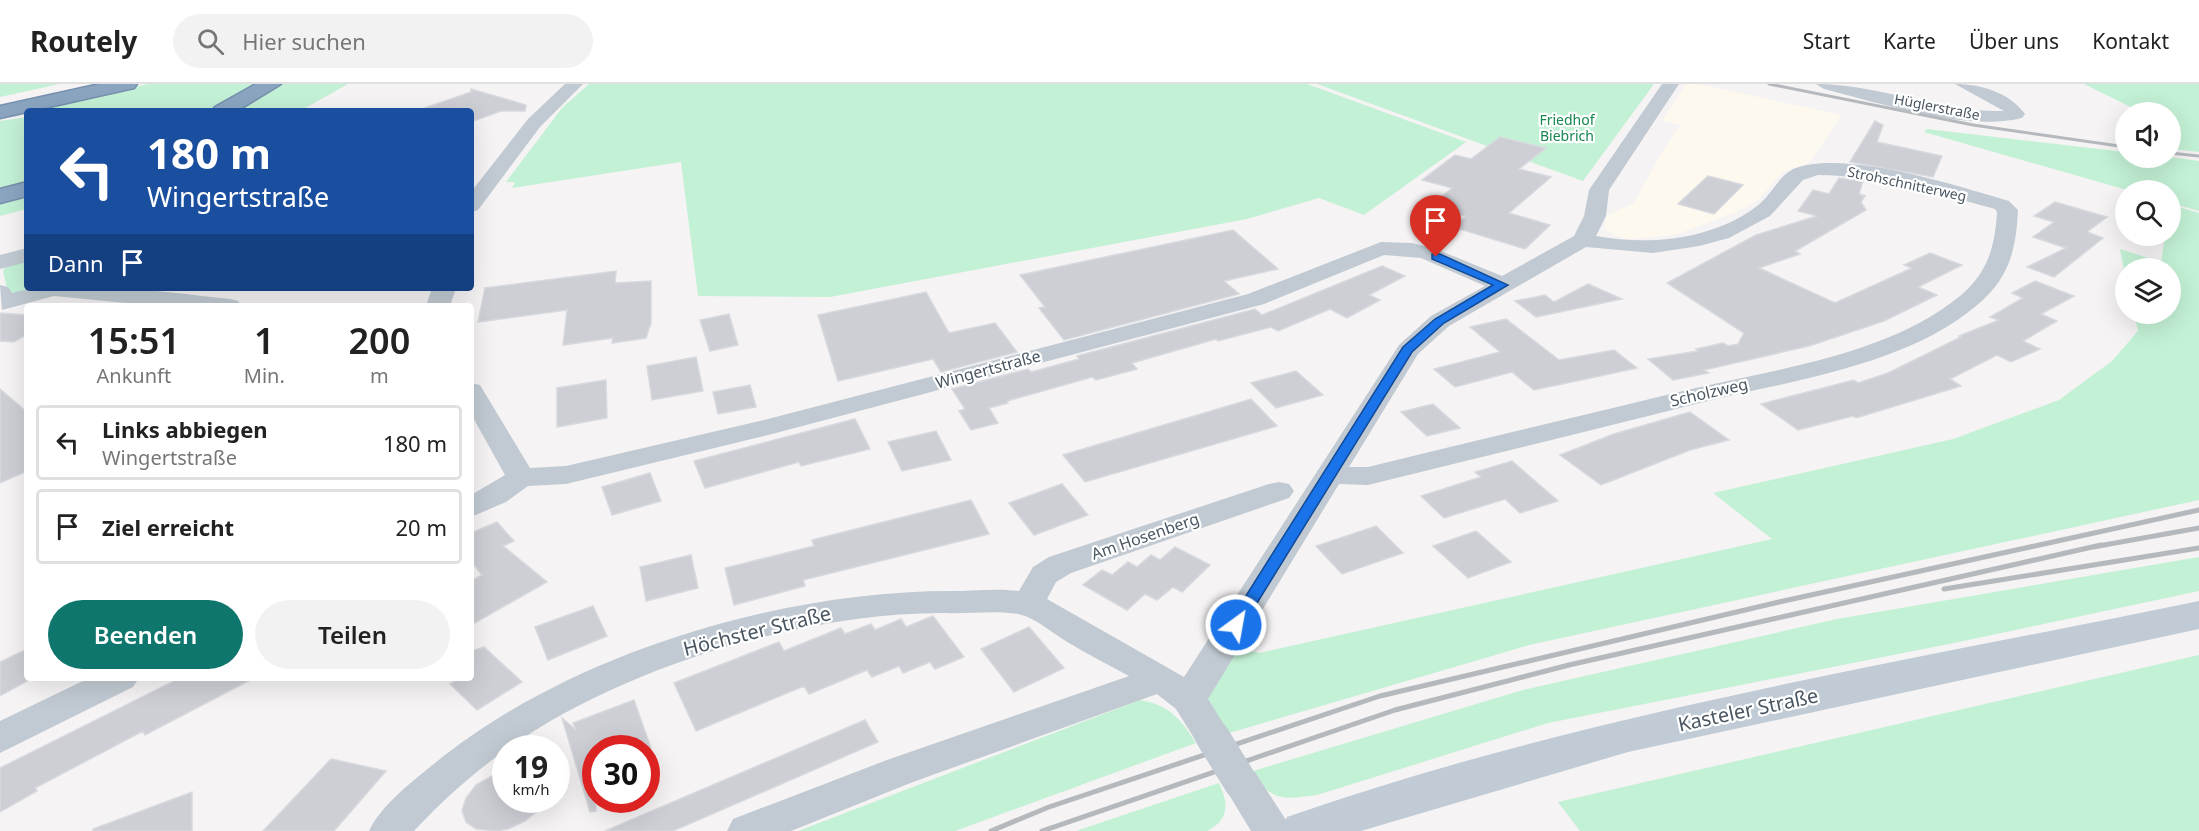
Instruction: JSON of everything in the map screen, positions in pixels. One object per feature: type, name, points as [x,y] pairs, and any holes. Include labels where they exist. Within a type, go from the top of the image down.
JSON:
[{"type":"highway","points":[[0,103],[87,84]]},
{"type":"highway","points":[[0,112],[127,84]]},
{"type":"highway","points":[[227,108],[271,84]]},
{"type":"highway","points":[[0,118],[24,114]]},
{"type":"highway","points":[[0,188],[24,182]]},
{"type":"highway","points":[[0,196],[24,190]]},
{"type":"main road","name":"Kasteler Straße","points":[[1303,831],[1545,756],[1629,735],[2199,615]]},
{"type":"street","points":[[474,202],[534,123],[575,84]]},
{"type":"street","points":[[747,831],[900,771],[1175,689],[1331,475],[1408,350],[1440,321],[1502,285],[1572,249],[1583,240],[1591,226],[1599,190],[1671,84]]},
{"type":"street","name":"Hüglerstraße","points":[[1824,84],[1972,115],[1996,118],[2014,116],[2016,112],[2007,104],[1963,84]]},
{"type":"street","name":"Strohschnitterweg","points":[[1583,240],[1616,247],[1647,248],[1678,245],[1707,237],[1763,212],[1779,198],[1797,176],[1815,170],[1854,171],[2002,205]]},
{"type":"street","name":"Scholzweg","points":[[1331,475],[1368,476],[1869,354],[1944,320],[1980,293],[2001,258],[2006,240],[2008,210],[2002,205]]},
{"type":"street","name":"Wingertstraße","points":[[521,477],[566,475],[772,426],[1256,299],[1382,249],[1401,248],[1424,252],[1502,285]]},
{"type":"street","points":[[0,262],[24,256]]},
{"type":"street","points":[[0,292],[2,303],[46,291]]},
{"type":"street","points":[[74,291],[199,303]]},
{"type":"street","points":[[474,396],[521,477],[496,495],[474,506]]},
{"type":"street","name":"Am Hosenberg","points":[[1028,604],[1044,575],[1060,565],[1279,491]]},
{"type":"street","name":"Höchster Straße","points":[[389,831],[433,788],[510,728],[552,701],[591,682],[726,635],[865,605],[936,602],[1028,604],[1175,689]]},
{"type":"street","points":[[0,738],[115,681]]},
{"type":"street","points":[[1175,689],[1212,736],[1273,831]]},
{"type":"shaded area","points":[[1686,84],[1698,84],[1842,115],[1809,163],[1783,172],[1759,199],[1737,212],[1675,235],[1627,239],[1616,236],[1604,229],[1606,216],[1634,203],[1680,125],[1662,121]]},
{"type":"green space","points":[[0,84],[59,84],[0,97]]},
{"type":"green space","points":[[148,84],[265,84],[222,108],[45,108]]},
{"type":"green space","points":[[281,84],[348,84],[305,108],[237,108]]},
{"type":"green space","points":[[589,84],[1307,84],[1466,142],[1364,215],[1319,198],[1247,219],[830,297],[698,296],[681,162],[512,188],[515,182],[506,182],[562,108]]},
{"type":"green space","name":"Friedhof Biebrich","points":[[1317,84],[1654,84],[1583,181]]},
{"type":"green space","points":[[2084,84],[2199,84],[2199,152],[2181,150],[2181,102],[2121,102]]},
{"type":"green space","points":[[24,117],[24,188],[0,194],[0,121]]},
{"type":"green space","points":[[1927,129],[2115,151],[2115,168],[2181,168],[2181,158],[2199,161],[2199,211],[2181,206],[2181,180],[2115,180],[2115,187],[1924,132]]},
{"type":"green space","points":[[24,195],[24,210],[0,216],[0,201]]},
{"type":"green space","points":[[2181,208],[2199,213],[2199,500],[1529,645],[1229,733],[1189,699],[1224,644],[1259,653],[1772,539],[1713,493],[1953,439],[2059,400],[2112,361],[2138,331],[2136,324],[2181,324],[2181,258],[2162,258],[2163,246],[2181,246]]},
{"type":"green space","points":[[2120,249],[2148,258],[2122,258]]},
{"type":"green space","points":[[24,263],[24,290],[8,293],[3,271],[5,267]]},
{"type":"green space","points":[[2199,557],[2199,591],[1954,643],[1548,723],[1317,795],[1288,798],[1273,794],[1259,781],[1253,771],[1523,690],[1837,619]]},
{"type":"green space","points":[[2199,655],[2199,831],[1580,831],[1558,802]]},
{"type":"green space","points":[[1140,700],[1167,709],[1185,727],[1196,743],[955,831],[798,831]]},
{"type":"green space","points":[[1219,783],[1225,811],[1220,822],[1207,831],[1076,831]]},
{"type":"building","points":[[471,89],[526,105],[525,111],[501,111],[474,121],[474,108],[425,108],[471,92]]},
{"type":"building","points":[[1875,121],[1883,125],[1877,142],[1942,156],[1933,177],[1850,162]]},
{"type":"building","points":[[1500,137],[1546,148],[1519,169],[1551,177],[1509,213],[1550,225],[1525,249],[1453,227],[1466,216],[1430,206],[1452,188],[1422,180],[1455,155],[1471,159]]},
{"type":"building","points":[[1708,176],[1743,185],[1714,214],[1678,204]]},
{"type":"building","points":[[1839,178],[1863,181],[1859,194],[1865,196],[1861,202],[1866,210],[1795,251],[1800,254],[1759,268],[1835,303],[1912,268],[1904,265],[1930,253],[1962,265],[1918,287],[1937,295],[1884,321],[1809,346],[1704,370],[1709,373],[1673,380],[1648,359],[1698,351],[1696,349],[1723,343],[1728,346],[1738,344],[1744,333],[1667,283],[1756,235],[1817,216],[1798,211],[1813,190],[1829,194]]},
{"type":"building","points":[[2055,202],[2107,217],[2087,232],[2103,238],[2054,277],[2027,267],[2066,248],[2033,237],[2054,222],[2034,216]]},
{"type":"building","points":[[1233,230],[1278,269],[1224,281],[1239,294],[1064,340],[1039,308],[1045,307],[1020,275]]},
{"type":"building","points":[[1382,266],[1405,276],[1369,295],[1380,300],[1347,318],[1330,309],[1278,331],[1271,327],[1218,341],[1216,339],[1132,363],[1137,369],[1096,380],[1092,377],[989,408],[998,423],[971,430],[959,411],[965,409],[952,389],[1028,369],[1031,372],[1079,359],[1077,356],[1255,309],[1262,315]]},
{"type":"building","points":[[616,271],[615,283],[651,281],[651,323],[646,338],[612,343],[613,338],[563,345],[567,310],[478,322],[485,288]]},
{"type":"building","points":[[2035,281],[2074,296],[2041,314],[2057,321],[2023,341],[2040,349],[2011,362],[1997,355],[1950,379],[1961,386],[1856,418],[1853,416],[1798,430],[1761,404],[1854,380],[1858,383],[1888,373],[1961,337],[1959,336],[1999,320],[1990,317],[2023,298],[2012,293]]},
{"type":"building","points":[[1588,284],[1622,299],[1536,317],[1515,301],[1545,295],[1554,302]]},
{"type":"building","points":[[926,292],[949,333],[995,323],[1017,352],[941,372],[933,359],[838,381],[818,315]]},
{"type":"building","points":[[0,313],[24,315],[24,336],[14,342],[0,341]]},
{"type":"building","points":[[729,314],[738,345],[710,351],[700,320]]},
{"type":"building","points":[[1506,319],[1559,360],[1614,350],[1637,368],[1534,390],[1512,372],[1455,387],[1434,369],[1500,352],[1470,327]]},
{"type":"building","points":[[696,357],[703,391],[652,400],[647,366]]},
{"type":"building","points":[[1296,371],[1323,395],[1276,408],[1251,383]]},
{"type":"building","points":[[606,380],[607,418],[557,427],[557,388]]},
{"type":"building","points":[[750,385],[756,407],[718,414],[713,392]]},
{"type":"building","points":[[0,389],[24,409],[24,472],[0,483]]},
{"type":"building","points":[[1251,399],[1277,426],[1085,482],[1063,455]]},
{"type":"building","points":[[1433,404],[1460,428],[1427,436],[1401,412]]},
{"type":"building","points":[[1690,412],[1729,440],[1690,450],[1601,485],[1560,455],[1614,434]]},
{"type":"building","points":[[855,419],[870,449],[801,466],[799,462],[705,488],[694,461]]},
{"type":"building","points":[[936,431],[951,460],[902,471],[888,442]]},
{"type":"building","points":[[1512,461],[1558,501],[1520,513],[1505,499],[1444,518],[1421,496],[1481,477],[1475,472]]},
{"type":"building","points":[[650,473],[661,501],[612,515],[602,487]]},
{"type":"building","points":[[1062,484],[1088,515],[1034,535],[1009,503]]},
{"type":"building","points":[[971,500],[989,534],[803,580],[805,586],[734,605],[725,568],[814,546],[812,540]]},
{"type":"building","points":[[497,522],[514,541],[503,546],[547,582],[474,623],[474,579],[482,575],[474,565],[474,532]]},
{"type":"building","points":[[1376,526],[1403,553],[1342,574],[1316,546]]},
{"type":"building","points":[[1476,531],[1511,562],[1468,578],[1433,546]]},
{"type":"building","points":[[1175,547],[1210,565],[1182,592],[1173,587],[1157,600],[1145,594],[1127,610],[1083,585],[1102,570],[1112,575],[1128,562],[1137,567],[1151,555],[1160,560]]},
{"type":"building","points":[[691,555],[698,588],[646,601],[640,567]]},
{"type":"building","points":[[593,606],[607,636],[548,660],[535,627]]},
{"type":"building","points":[[933,616],[964,657],[935,669],[930,662],[903,673],[899,666],[872,677],[867,670],[809,694],[804,686],[696,731],[674,683],[779,642],[784,651],[841,628],[845,634],[871,624],[875,630],[901,619],[906,627]]},
{"type":"building","points":[[1029,627],[1064,668],[1014,692],[981,649]]},
{"type":"building","points":[[484,647],[522,682],[477,710],[450,684],[455,681],[474,681],[474,650]]},
{"type":"building","points":[[24,650],[24,681],[27,681],[0,696],[0,662]]},
{"type":"building","points":[[174,681],[248,681],[145,735],[143,731],[35,788],[37,791],[0,812],[0,768]]},
{"type":"building","points":[[634,700],[646,735],[582,735],[582,785],[570,745],[570,735],[567,735],[562,718],[576,730],[573,723]]},
{"type":"building","points":[[865,720],[878,742],[673,831],[605,831],[647,813],[660,813],[660,808]]},
{"type":"building","points":[[331,759],[386,771],[334,831],[263,831]]},
{"type":"building","points":[[492,776],[492,813],[535,813],[525,821],[508,829],[496,831],[476,829],[466,822],[462,811],[466,798],[476,785]]},
{"type":"building","points":[[192,792],[192,831],[93,831],[93,829]]},
{"type":"railway","points":[[1769,84],[1973,125],[2115,145]]},
{"type":"railway","points":[[2181,154],[2199,156]]},
{"type":"railway","points":[[991,831],[1049,807],[1380,696],[1779,602],[2199,510]]},
{"type":"railway","points":[[2093,547],[2199,528]]},
{"type":"railway","points":[[1042,831],[1395,710],[1569,665],[2101,545]]},
{"type":"railway","points":[[1944,589],[2199,548]]},
{"type":"route","points":[[1236,625],[1408,350],[1421,335],[1440,321],[1502,285],[1436,257]]}]
